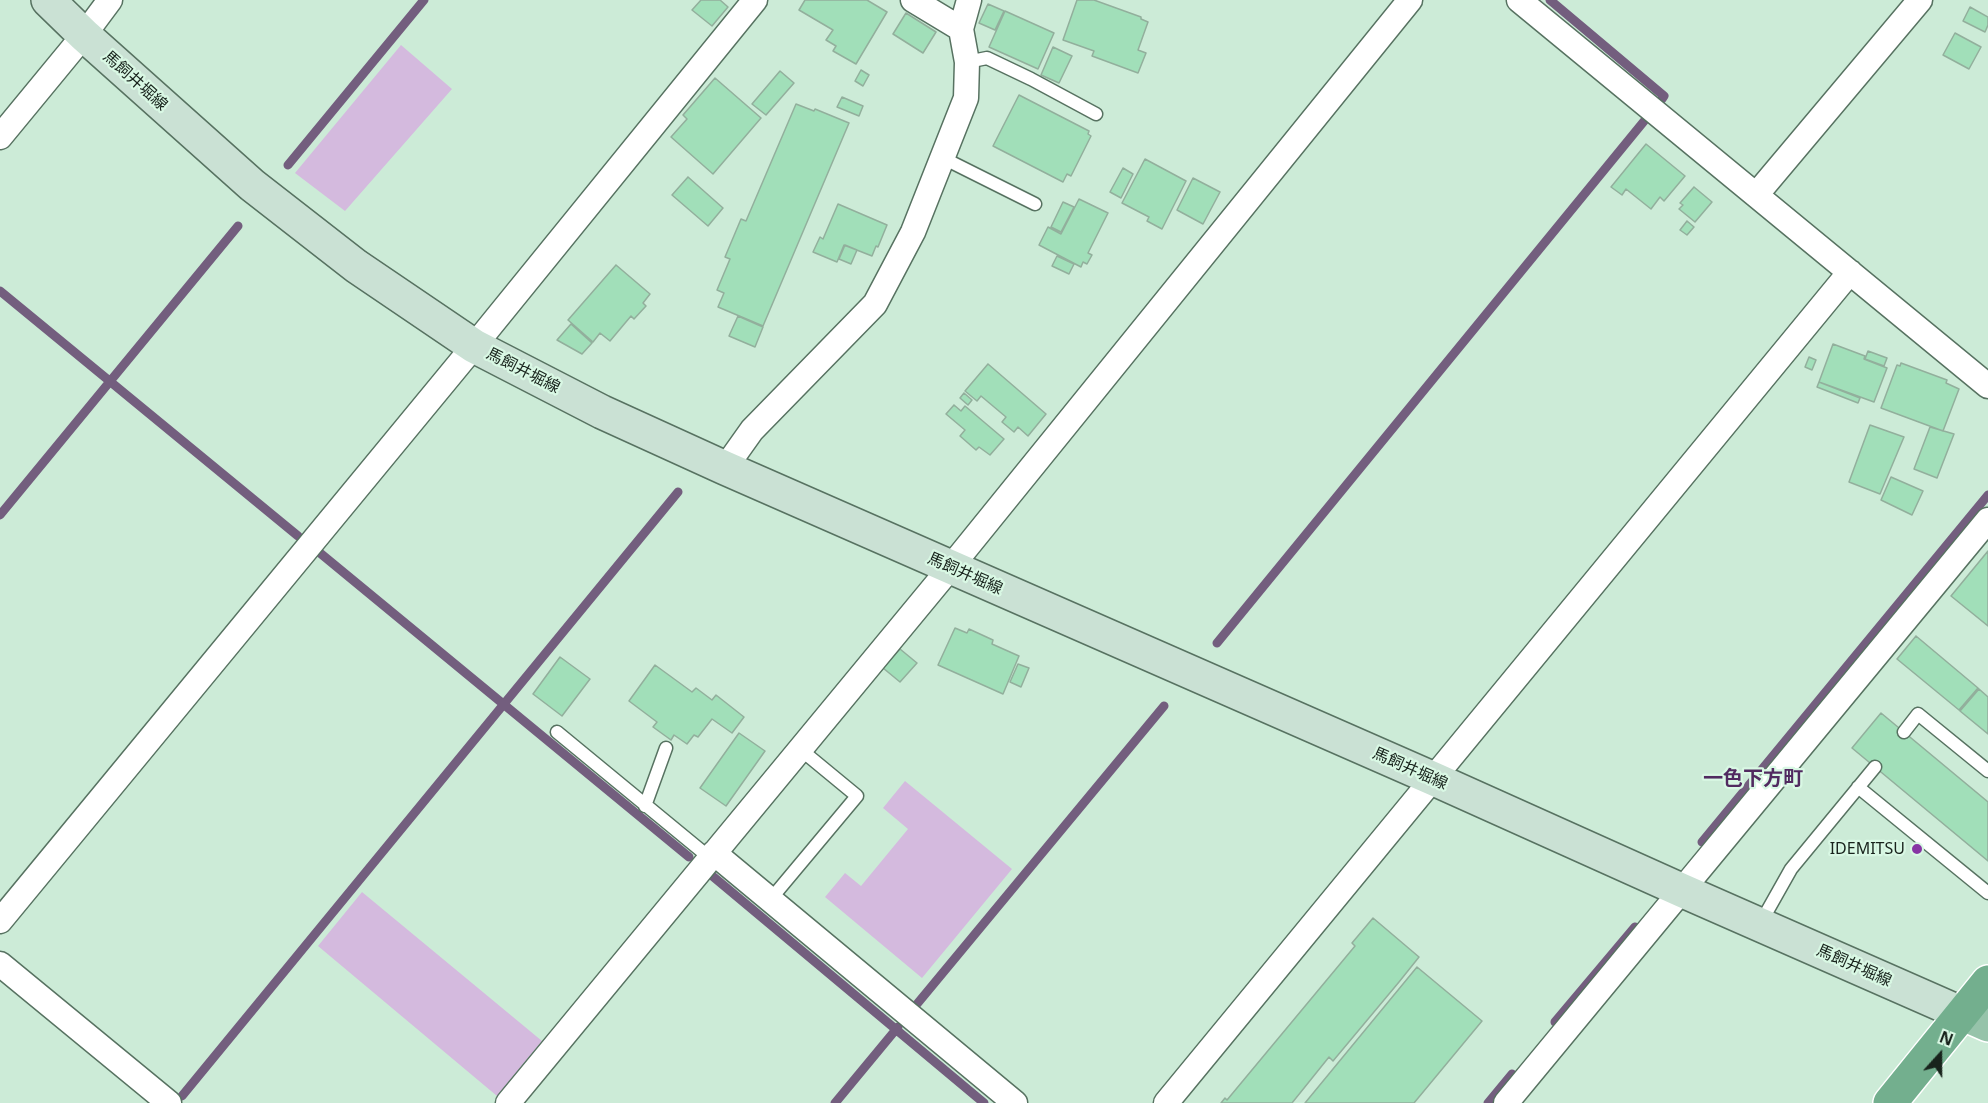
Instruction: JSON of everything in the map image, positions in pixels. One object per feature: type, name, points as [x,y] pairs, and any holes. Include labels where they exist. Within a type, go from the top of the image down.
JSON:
[{"type":"highway","points":[[1890,1103],[1976,1020],[1988,982]]},
{"type":"main road","name":"馬飼井堀線","points":[[48,0],[252,185],[356,266],[474,346],[602,412],[725,468],[1976,1020]]},
{"type":"street","points":[[0,137],[110,0]]},
{"type":"street","points":[[0,921],[474,346],[755,0]]},
{"type":"street","points":[[913,0],[961,29]]},
{"type":"street","points":[[725,468],[752,430],[875,304],[913,232],[966,98],[967,62],[961,29],[969,0]]},
{"type":"street","points":[[508,1103],[950,568],[1410,0]]},
{"type":"street","points":[[1519,0],[1988,386]]},
{"type":"street","points":[[1756,195],[1920,0]]},
{"type":"street","points":[[1166,1103],[1850,272]]},
{"type":"street","points":[[1506,1103],[1988,520]]},
{"type":"street","points":[[712,856],[770,900],[1014,1103]]},
{"type":"street","points":[[0,964],[169,1103]]},
{"type":"lane","points":[[967,62],[987,58],[1096,114]]},
{"type":"lane","points":[[943,158],[1035,204]]},
{"type":"lane","points":[[1904,732],[1918,714],[1988,771]]},
{"type":"lane","points":[[557,732],[645,806],[712,856]]},
{"type":"lane","points":[[645,806],[666,748]]},
{"type":"lane","points":[[770,900],[856,796],[800,749]]},
{"type":"lane","points":[[1760,925],[1791,869],[1875,767]]},
{"type":"lane","points":[[1858,787],[1988,893]]},
{"type":"shaded area","points":[[401,45],[452,89],[345,211],[295,173]]},
{"type":"shaded area","points":[[905,781],[1012,869],[922,978],[825,897],[845,873],[861,886],[908,829],[883,808]]},
{"type":"shaded area","points":[[362,892],[542,1041],[497,1096],[318,946]]},
{"type":"building","points":[[701,0],[720,0],[728,7],[712,26],[692,10]]},
{"type":"building","points":[[805,0],[867,0],[887,12],[856,64],[833,51],[836,46],[826,40],[833,30],[799,10]]},
{"type":"building","points":[[1077,0],[1094,0],[1141,17],[1148,22],[1138,50],[1146,53],[1138,73],[1092,56],[1094,51],[1063,40]]},
{"type":"building","points":[[988,4],[1004,11],[995,30],[979,23]]},
{"type":"building","points":[[1970,7],[1988,17],[1985,32],[1963,21]]},
{"type":"building","points":[[1005,11],[1054,33],[1038,69],[989,47]]},
{"type":"building","points":[[906,13],[936,32],[923,53],[893,34]]},
{"type":"building","points":[[1955,33],[1981,47],[1969,69],[1943,55]]},
{"type":"building","points":[[1053,47],[1072,56],[1059,83],[1041,75]]},
{"type":"building","points":[[861,70],[869,75],[863,86],[855,81]]},
{"type":"building","points":[[780,71],[794,83],[766,115],[752,104]]},
{"type":"building","points":[[715,78],[761,118],[713,174],[671,137],[687,119],[683,115]]},
{"type":"building","points":[[1019,95],[1089,131],[1088,134],[1091,136],[1071,176],[1067,174],[1063,182],[993,146]]},
{"type":"building","points":[[842,97],[863,106],[859,116],[837,107]]},
{"type":"building","points":[[796,104],[849,123],[763,326],[718,307],[724,293],[717,290],[730,259],[725,257],[741,219],[746,221]]},
{"type":"building","points":[[1646,144],[1685,176],[1664,201],[1660,197],[1651,209],[1626,189],[1622,195],[1611,187]]},
{"type":"building","points":[[1145,159],[1186,181],[1162,229],[1147,221],[1149,217],[1122,203]]},
{"type":"building","points":[[1123,168],[1133,174],[1121,198],[1110,192]]},
{"type":"building","points":[[688,177],[723,208],[708,226],[672,195]]},
{"type":"building","points":[[1193,178],[1220,192],[1203,224],[1177,210]]},
{"type":"building","points":[[1694,187],[1712,202],[1695,222],[1679,209],[1683,205],[1680,203]]},
{"type":"building","points":[[1079,199],[1108,213],[1088,253],[1092,255],[1087,264],[1083,262],[1081,267],[1039,245],[1048,227],[1061,234]]},
{"type":"building","points":[[1063,202],[1074,207],[1061,232],[1051,227]]},
{"type":"building","points":[[838,204],[887,225],[872,256],[844,245],[837,262],[813,252],[820,237],[823,239]]},
{"type":"building","points":[[1687,221],[1694,227],[1687,235],[1680,230]]},
{"type":"building","points":[[845,245],[857,250],[851,264],[839,259]]},
{"type":"building","points":[[1057,256],[1074,264],[1069,274],[1052,266]]},
{"type":"building","points":[[616,265],[650,294],[643,303],[646,306],[634,319],[631,316],[610,341],[600,333],[593,342],[568,320]]},
{"type":"building","points":[[738,316],[763,327],[755,347],[729,336]]},
{"type":"building","points":[[571,324],[592,343],[582,354],[557,340]]},
{"type":"building","points":[[1833,344],[1865,356],[1864,359],[1887,368],[1874,402],[1819,382]]},
{"type":"building","points":[[1868,351],[1887,358],[1884,366],[1865,359]]},
{"type":"building","points":[[1809,357],[1816,360],[1812,370],[1805,367]]},
{"type":"building","points":[[1901,363],[1947,380],[1946,383],[1959,389],[1943,431],[1881,408],[1897,365],[1900,366]]},
{"type":"building","points":[[988,364],[1046,414],[1028,436],[1018,427],[1014,432],[1002,422],[1006,417],[981,396],[977,401],[965,391]]},
{"type":"building","points":[[1819,382],[1860,398],[1858,403],[1817,387]]},
{"type":"building","points":[[964,393],[972,400],[968,405],[960,398]]},
{"type":"building","points":[[954,405],[961,411],[965,406],[1004,439],[990,455],[979,447],[976,450],[960,436],[965,430],[946,414]]},
{"type":"building","points":[[1870,425],[1904,437],[1880,494],[1849,482]]},
{"type":"building","points":[[1930,427],[1954,434],[1937,478],[1914,469]]},
{"type":"building","points":[[1891,477],[1923,491],[1912,515],[1881,500]]},
{"type":"building","points":[[1988,551],[1988,626],[1951,596]]},
{"type":"building","points":[[955,628],[967,633],[969,629],[993,640],[992,644],[1019,656],[1003,694],[938,665]]},
{"type":"building","points":[[1916,636],[1978,688],[1959,710],[1897,659]]},
{"type":"building","points":[[900,649],[917,663],[900,682],[883,668]]},
{"type":"building","points":[[560,657],[590,679],[562,716],[533,694]]},
{"type":"building","points":[[1018,664],[1029,668],[1021,687],[1010,682]]},
{"type":"building","points":[[655,665],[692,692],[696,688],[712,700],[716,695],[744,717],[732,733],[712,719],[698,737],[694,735],[687,744],[674,735],[671,740],[653,727],[657,722],[629,701]]},
{"type":"building","points":[[1979,689],[1988,697],[1988,734],[1960,711]]},
{"type":"building","points":[[1881,713],[1988,802],[1988,861],[1852,748]]},
{"type":"building","points":[[739,733],[765,751],[726,806],[700,788]]},
{"type":"building","points":[[1373,918],[1419,957],[1399,982],[1333,1061],[1329,1057],[1292,1103],[1221,1103],[1225,1098],[1227,1100],[1355,946],[1352,943]]},
{"type":"building","points":[[1417,967],[1482,1021],[1414,1103],[1305,1103]]},
{"type":"waterway","points":[[288,165],[424,0]]},
{"type":"waterway","points":[[1550,0],[1664,96],[1662,99]]},
{"type":"waterway","points":[[1217,643],[1645,120]]},
{"type":"waterway","points":[[0,515],[238,226]]},
{"type":"waterway","points":[[0,291],[298,536]]},
{"type":"waterway","points":[[182,1096],[678,492]]},
{"type":"waterway","points":[[1702,842],[1988,495]]},
{"type":"waterway","points":[[320,553],[689,857]]},
{"type":"waterway","points":[[917,1004],[1164,706]]},
{"type":"waterway","points":[[710,874],[984,1103]]},
{"type":"waterway","points":[[1555,1022],[1635,927]]},
{"type":"waterway","points":[[835,1103],[898,1027]]},
{"type":"waterway","points":[[1488,1103],[1512,1074]]},
{"type":"place","name":"IDEMITSU","points":[[1917,849]]},
{"type":"district","name":"一色下方町","points":[[1753,779]]}]
